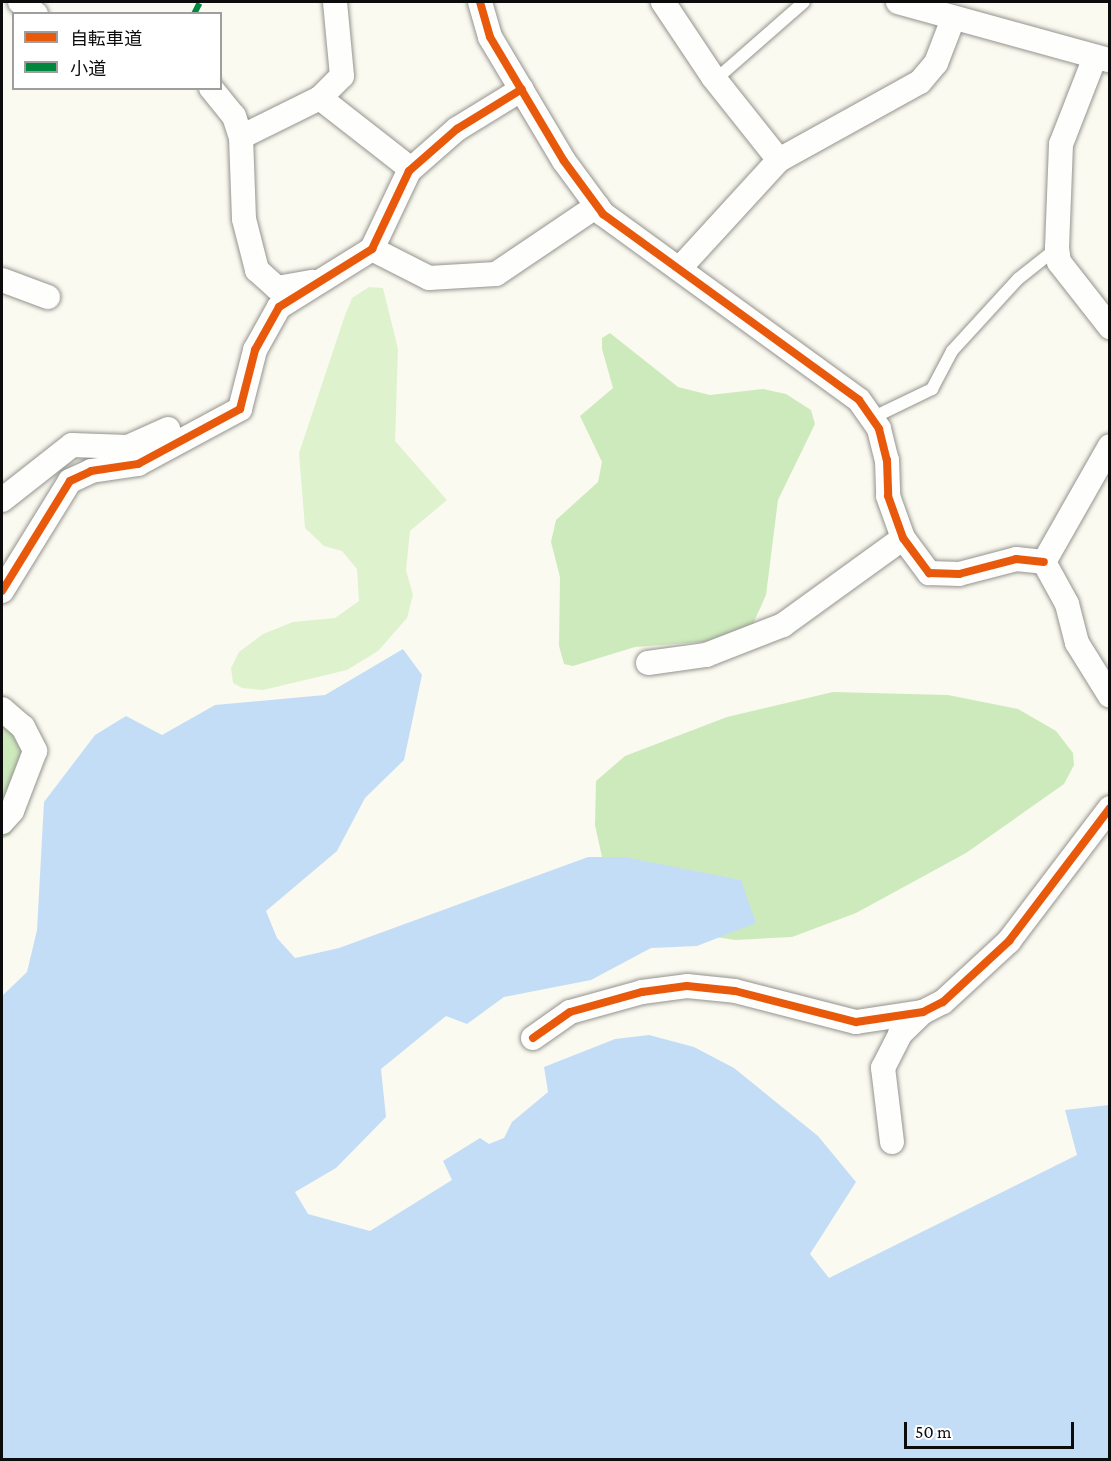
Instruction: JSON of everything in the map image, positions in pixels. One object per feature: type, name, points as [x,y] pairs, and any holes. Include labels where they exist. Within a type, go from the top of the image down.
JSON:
[{"type":"street","points":[[20,2],[33,12]]},
{"type":"street","points":[[241,137],[320,98],[342,76],[335,2]]},
{"type":"street","points":[[480,2],[490,38],[597,206],[679,269],[860,400],[872,418],[887,460],[888,496],[903,538],[929,573],[959,574],[1016,559],[1044,562]]},
{"type":"street","points":[[663,2],[715,80],[779,160]]},
{"type":"street","points":[[898,2],[953,19],[1102,58],[1061,144],[1057,248],[1059,262],[1110,327]]},
{"type":"street","points":[[679,269],[779,160],[920,82],[936,63],[953,19]]},
{"type":"street","points":[[213,90],[234,116],[241,137],[244,219],[257,270],[277,288],[320,280]]},
{"type":"street","points":[[2,591],[70,481],[91,471],[138,464],[240,410],[255,350],[279,307],[372,249],[411,169],[457,129],[522,90]]},
{"type":"street","points":[[320,98],[411,169]]},
{"type":"street","points":[[372,249],[429,278],[496,274],[597,206]]},
{"type":"street","points":[[2,280],[48,297]]},
{"type":"street","points":[[2,500],[72,444],[128,447],[175,425],[211,425]]},
{"type":"street","points":[[1044,562],[1110,446]]},
{"type":"street","points":[[648,663],[706,655],[783,625],[903,538]]},
{"type":"street","points":[[1044,562],[1067,604],[1077,643],[1110,696]]},
{"type":"street","points":[[2,709],[23,727],[35,751],[12,811],[2,822]]},
{"type":"street","points":[[533,1038],[570,1012],[642,992],[687,986],[735,991],[856,1022],[923,1012],[943,1002],[1009,941],[1110,808]]},
{"type":"street","points":[[892,1142],[883,1068],[894,1044],[923,1012]]},
{"type":"lane","points":[[715,80],[804,2]]},
{"type":"lane","points":[[872,418],[932,389],[952,351],[1018,279],[1057,248]]},
{"type":"green space","points":[[369,287],[383,288],[398,349],[395,441],[447,500],[410,531],[406,570],[413,595],[407,618],[378,651],[347,670],[263,690],[242,688],[233,683],[231,668],[239,652],[263,634],[293,622],[335,618],[359,601],[357,569],[342,551],[324,546],[305,528],[299,453],[352,298]]},
{"type":"green space","points":[[610,333],[678,387],[710,395],[763,389],[786,394],[811,410],[815,424],[778,500],[766,595],[752,626],[714,641],[635,647],[573,666],[564,664],[559,646],[560,577],[551,542],[556,520],[598,482],[602,462],[580,416],[613,388],[602,349],[602,338]]},
{"type":"green space","points":[[833,692],[948,695],[1018,709],[1056,731],[1073,753],[1074,765],[1064,784],[966,853],[856,913],[792,937],[735,940],[683,932],[607,880],[595,825],[596,781],[625,756],[727,717]]},
{"type":"green space","points":[[2,694],[37,734],[20,817],[10,835],[2,839]]},
{"type":"water","points":[[403,649],[422,675],[404,760],[365,798],[337,851],[266,911],[277,938],[295,958],[339,948],[588,857],[624,857],[741,880],[756,923],[697,946],[651,948],[591,980],[504,997],[467,1024],[446,1016],[381,1069],[386,1117],[336,1168],[295,1192],[308,1214],[370,1231],[452,1180],[443,1161],[480,1138],[489,1144],[504,1138],[512,1122],[548,1092],[544,1067],[615,1039],[649,1035],[694,1047],[734,1068],[818,1136],[856,1182],[810,1254],[829,1278],[1077,1155],[1065,1110],[1109,1105],[1109,1459],[2,1459],[2,996],[27,972],[37,930],[44,802],[95,735],[126,716],[162,735],[215,705],[325,695]]},
{"type":"marked path","points":[[195,12],[200,2]]},
{"type":"cycle path","points":[[480,2],[490,37],[564,161],[603,214],[859,400],[879,429],[887,460],[888,496],[903,538],[929,573],[959,574],[1016,559],[1044,562]]},
{"type":"cycle path","points":[[2,591],[70,481],[91,471],[138,464],[240,409],[255,350],[279,307],[372,249],[409,171],[457,129],[522,89]]},
{"type":"cycle path","points":[[533,1038],[570,1012],[642,992],[687,986],[735,991],[856,1022],[923,1012],[943,1002],[1009,941],[1110,808]]}]
